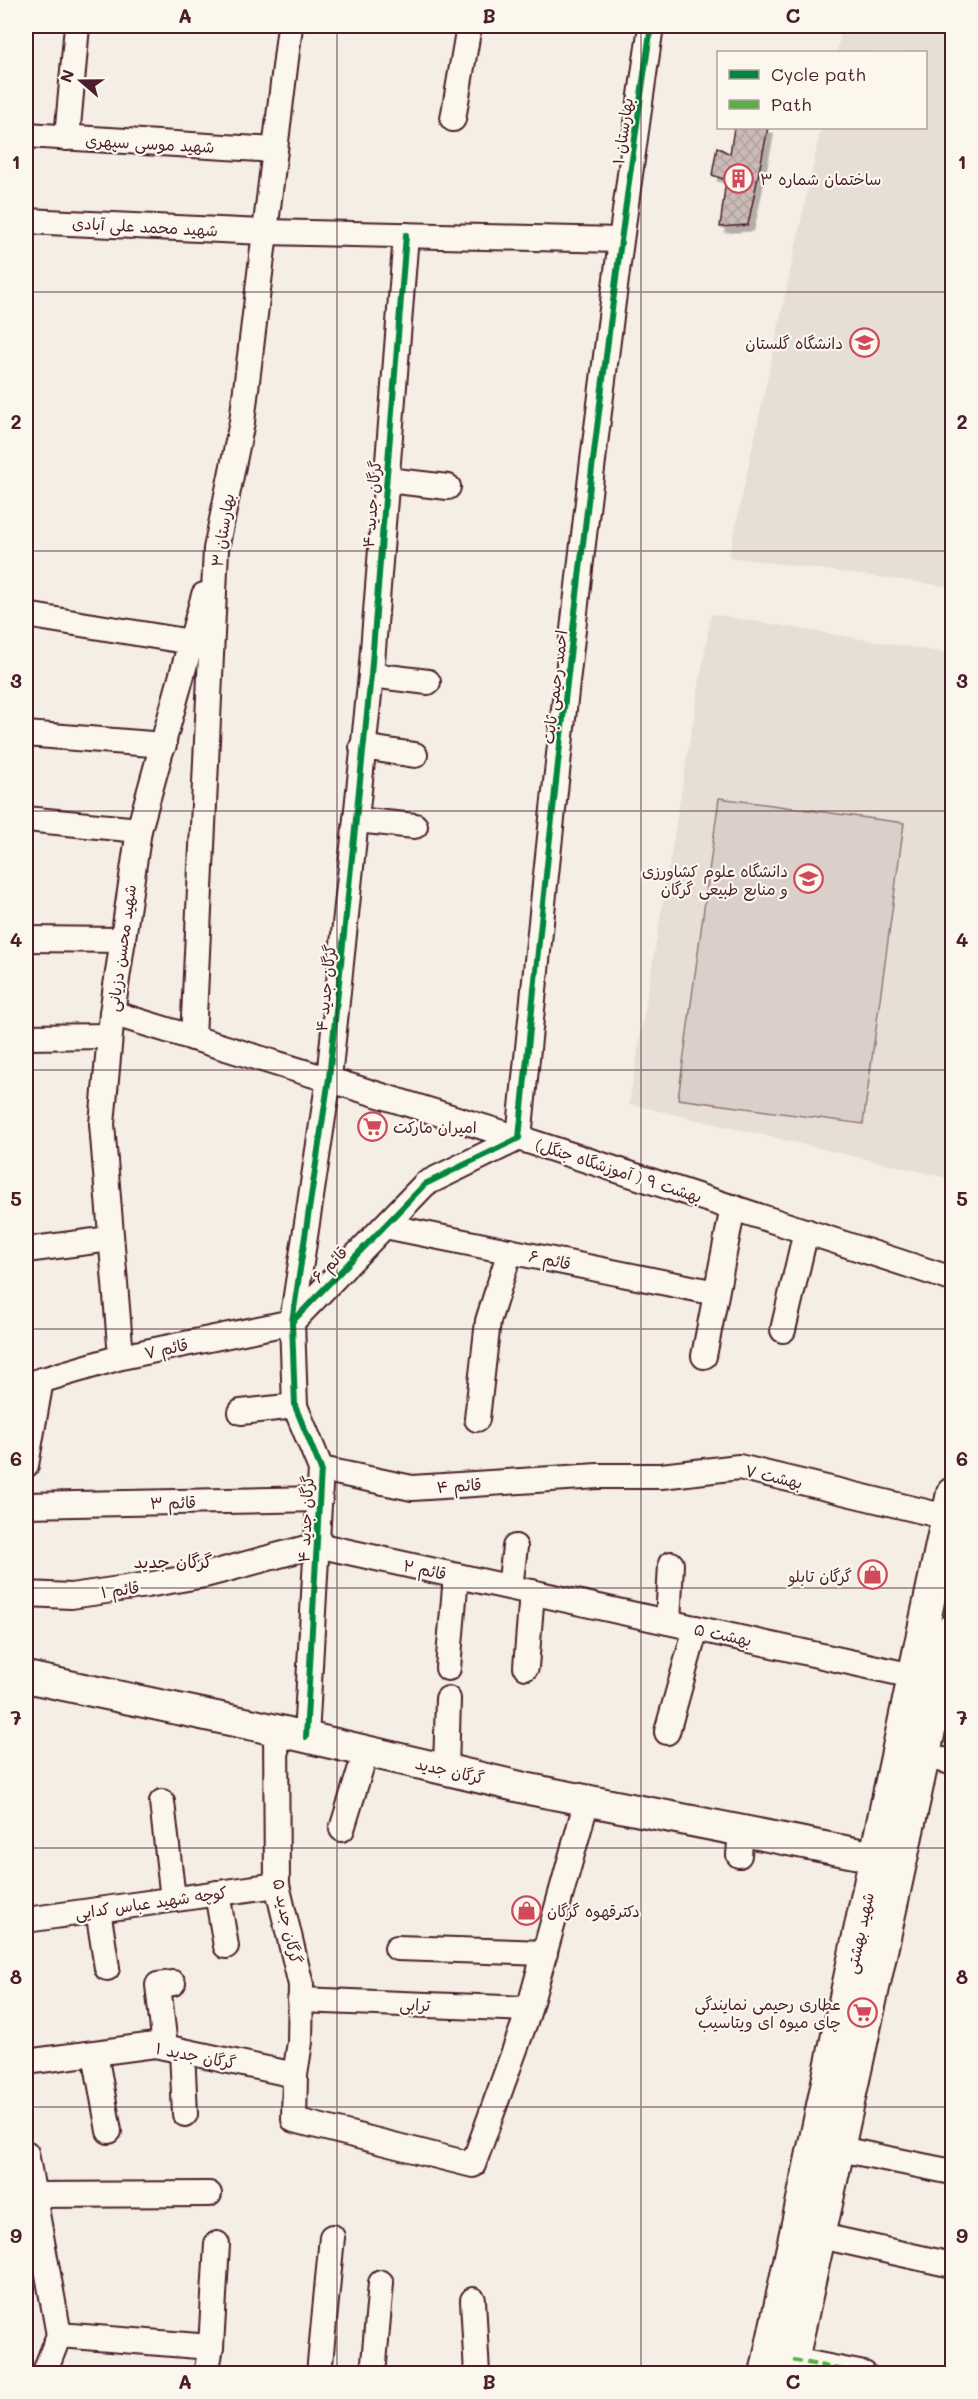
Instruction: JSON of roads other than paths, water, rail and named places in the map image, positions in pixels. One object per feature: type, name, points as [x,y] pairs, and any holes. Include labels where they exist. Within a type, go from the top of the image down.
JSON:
[{"type":"main road","name":"شهید بهشتی","points":[[792,2366],[840,2149],[849,2041],[875,1857],[950,1505]]},
{"type":"main road","name":"شهید بهشتی","points":[[765,2373],[849,2041],[939,1759],[952,1629]]},
{"type":"main road","name":"گرگان جدید","points":[[26,1677],[587,1800],[740,1842],[875,1857]]},
{"type":"street","points":[[67,138],[77,26]]},
{"type":"street","name":"بهارستان ۳","points":[[193,1038],[216,549],[242,422],[290,26]]},
{"type":"street","points":[[453,119],[469,26]]},
{"type":"street","name":"۱ بهارستان","points":[[620,240],[651,26]]},
{"type":"street","name":"شهید موسی سپهری","points":[[26,135],[275,150]]},
{"type":"street","name":"شهید محمد علی آبادی","points":[[26,221],[265,232],[620,240]]},
{"type":"street","name":"گرگان جدید ۴","points":[[306,1737],[321,1469],[295,1406],[292,1322],[329,1078],[371,675],[406,235]]},
{"type":"street","name":"احمد رحیمی ثابت","points":[[519,1138],[539,939],[620,240]]},
{"type":"street","points":[[387,480],[448,487]]},
{"type":"street","name":"شهید محسن دزیانی","points":[[121,1357],[102,1124],[110,1025],[139,830],[216,549]]},
{"type":"street","points":[[26,615],[191,642]]},
{"type":"street","points":[[371,675],[428,682]]},
{"type":"street","points":[[26,734],[164,745]]},
{"type":"street","points":[[362,747],[415,755]]},
{"type":"street","points":[[26,819],[139,830]]},
{"type":"street","points":[[356,820],[415,826]]},
{"type":"street","points":[[26,939],[123,940]]},
{"type":"street","name":"بهشت ۹ ( آموزشگاه جنگل)","points":[[26,1037],[110,1025],[193,1038],[519,1138],[952,1279]]},
{"type":"street","name":"۶ قائم","points":[[292,1322],[425,1184],[519,1138]]},
{"type":"street","points":[[704,1356],[733,1207]]},
{"type":"street","name":"قائم ۶","points":[[385,1226],[716,1293]]},
{"type":"street","points":[[783,1330],[806,1231]]},
{"type":"street","points":[[26,1250],[110,1239]]},
{"type":"street","points":[[477,1419],[488,1321],[510,1251]]},
{"type":"street","name":"۷ قائم","points":[[33,1383],[121,1357],[292,1322]]},
{"type":"street","points":[[26,1465],[33,1383]]},
{"type":"street","points":[[241,1412],[295,1406]]},
{"type":"street","name":"بهشت ۷","points":[[598,1476],[661,1476],[739,1467],[950,1505]]},
{"type":"street","name":"قائم ۴","points":[[321,1469],[412,1488],[598,1476]]},
{"type":"street","name":"۳ قائم","points":[[26,1505],[320,1499]]},
{"type":"street","name":"۲ قائم","points":[[317,1545],[521,1590]]},
{"type":"street","name":"۱ قائم","points":[[26,1594],[70,1596],[147,1585],[205,1575],[317,1545]]},
{"type":"street","points":[[515,1547],[521,1590],[526,1667]]},
{"type":"street","points":[[668,1622],[671,1564]]},
{"type":"street","points":[[448,1668],[456,1576]]},
{"type":"street","name":"بهشت ۵","points":[[521,1590],[914,1676]]},
{"type":"street","points":[[667,1732],[696,1628]]},
{"type":"street","points":[[446,1770],[448,1699]]},
{"type":"street","name":"گرگان جدید ۵","points":[[276,1730],[278,1885],[301,1985],[300,2042],[295,2075],[294,2120],[473,2165],[528,2013]]},
{"type":"street","points":[[342,1829],[366,1751]]},
{"type":"street","points":[[528,2013],[587,1800]]},
{"type":"street","points":[[162,1802],[173,1899]]},
{"type":"street","name":"کوچه شهید عباس کدایی","points":[[26,1920],[278,1885]]},
{"type":"street","points":[[217,1893],[226,1946]]},
{"type":"street","points":[[98,1910],[107,1968]]},
{"type":"street","points":[[396,1948],[545,1953]]},
{"type":"street","points":[[173,1983],[158,1984],[174,2049],[186,2114]]},
{"type":"street","name":"ترابی","points":[[300,2000],[528,2013]]},
{"type":"street","name":"گرگان جدید ۱","points":[[26,2062],[154,2045],[295,2075]]},
{"type":"street","points":[[95,2053],[109,2131]]},
{"type":"street","points":[[840,2149],[952,2172]]},
{"type":"street","points":[[26,2153],[59,2334],[44,2373]]},
{"type":"street","points":[[33,2195],[209,2194]]},
{"type":"street","points":[[820,2236],[952,2265]]},
{"type":"street","points":[[319,2373],[332,2237]]},
{"type":"street","points":[[206,2373],[217,2244]]},
{"type":"street","points":[[374,2373],[381,2283]]},
{"type":"street","points":[[473,2300],[477,2373]]},
{"type":"street","points":[[59,2334],[210,2347]]},
{"type":"street","points":[[792,2366],[864,2373]]},
{"type":"place","name":"ساختمان شماره ۳","points":[[739,178]]},
{"type":"place","name":"دانشگاه گلستان","points":[[864,342]]},
{"type":"place","name":"دانشگاه علوم کشاورزی و منابع طبیعی گرگان","points":[[809,879]]},
{"type":"place","name":"امیران مارکت","points":[[372,1126]]},
{"type":"place","name":"گرگان تابلو","points":[[873,1575]]},
{"type":"place","name":"دکترقهوه گرگان","points":[[526,1910]]},
{"type":"place","name":"عطاری رحیمی نمایندگی چای میوه ای ویتاسیب","points":[[862,2012]]},
{"type":"district","name":"گرگان جدید","points":[[173,1561]]}]
